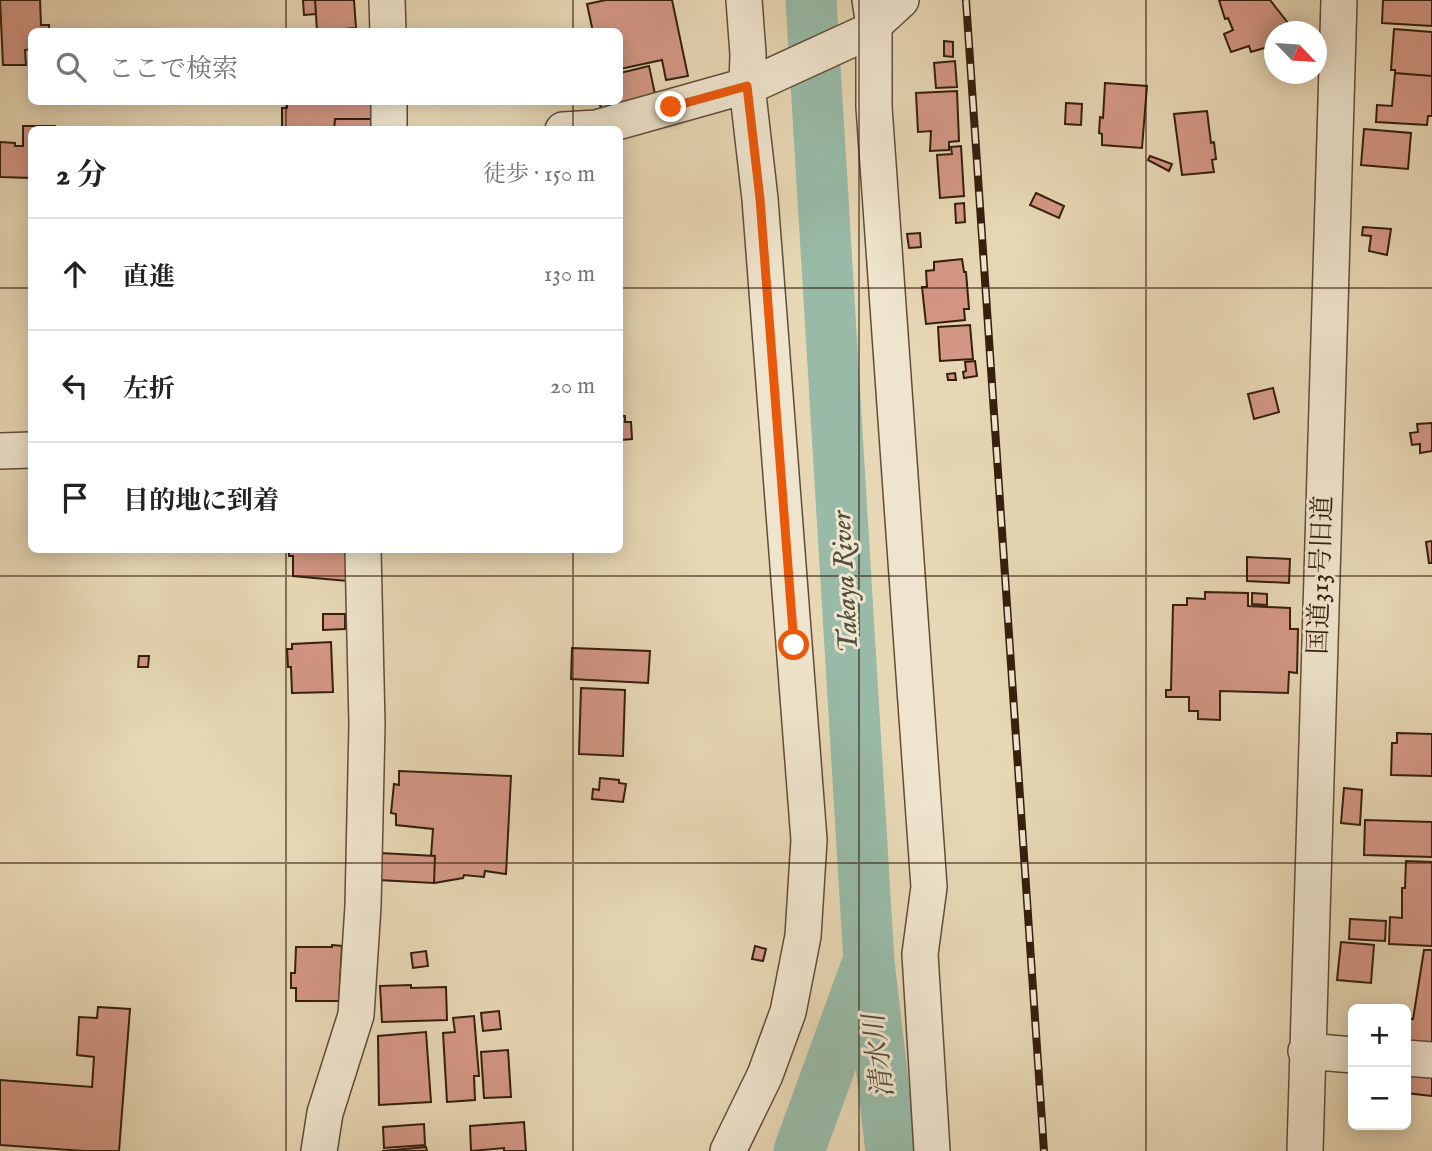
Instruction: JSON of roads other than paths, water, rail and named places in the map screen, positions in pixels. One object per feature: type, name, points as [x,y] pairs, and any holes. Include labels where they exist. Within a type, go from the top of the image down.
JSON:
[{"type":"street","points":[[387,0],[388,28]]},
{"type":"street","points":[[728,1151],[765,1075],[788,1012],[803,936],[808,840],[744,0]]},
{"type":"street","points":[[603,126],[752,84],[901,0]]},
{"type":"street","name":"国道313号旧道","points":[[1305,1151],[1339,0]]},
{"type":"street","points":[[870,19],[929,887],[920,954],[932,1151]]},
{"type":"street","points":[[389,105],[389,126]]},
{"type":"street","points":[[0,451],[28,450]]},
{"type":"street","points":[[319,1151],[325,1113],[356,1014],[363,906],[367,725],[363,553]]},
{"type":"street","points":[[1307,1052],[1348,1055]]},
{"type":"street","points":[[1411,1058],[1432,1060]]},
{"type":"waterway","name":"Takaya River","points":[[811,0],[869,962],[891,1151]]},
{"type":"waterway","name":"Takaya River","points":[[799,1151],[865,970]]},
{"type":"railway","points":[[966,0],[1044,1151]]},
{"type":"water label","name":"清水川","points":[[880,1056]]}]
